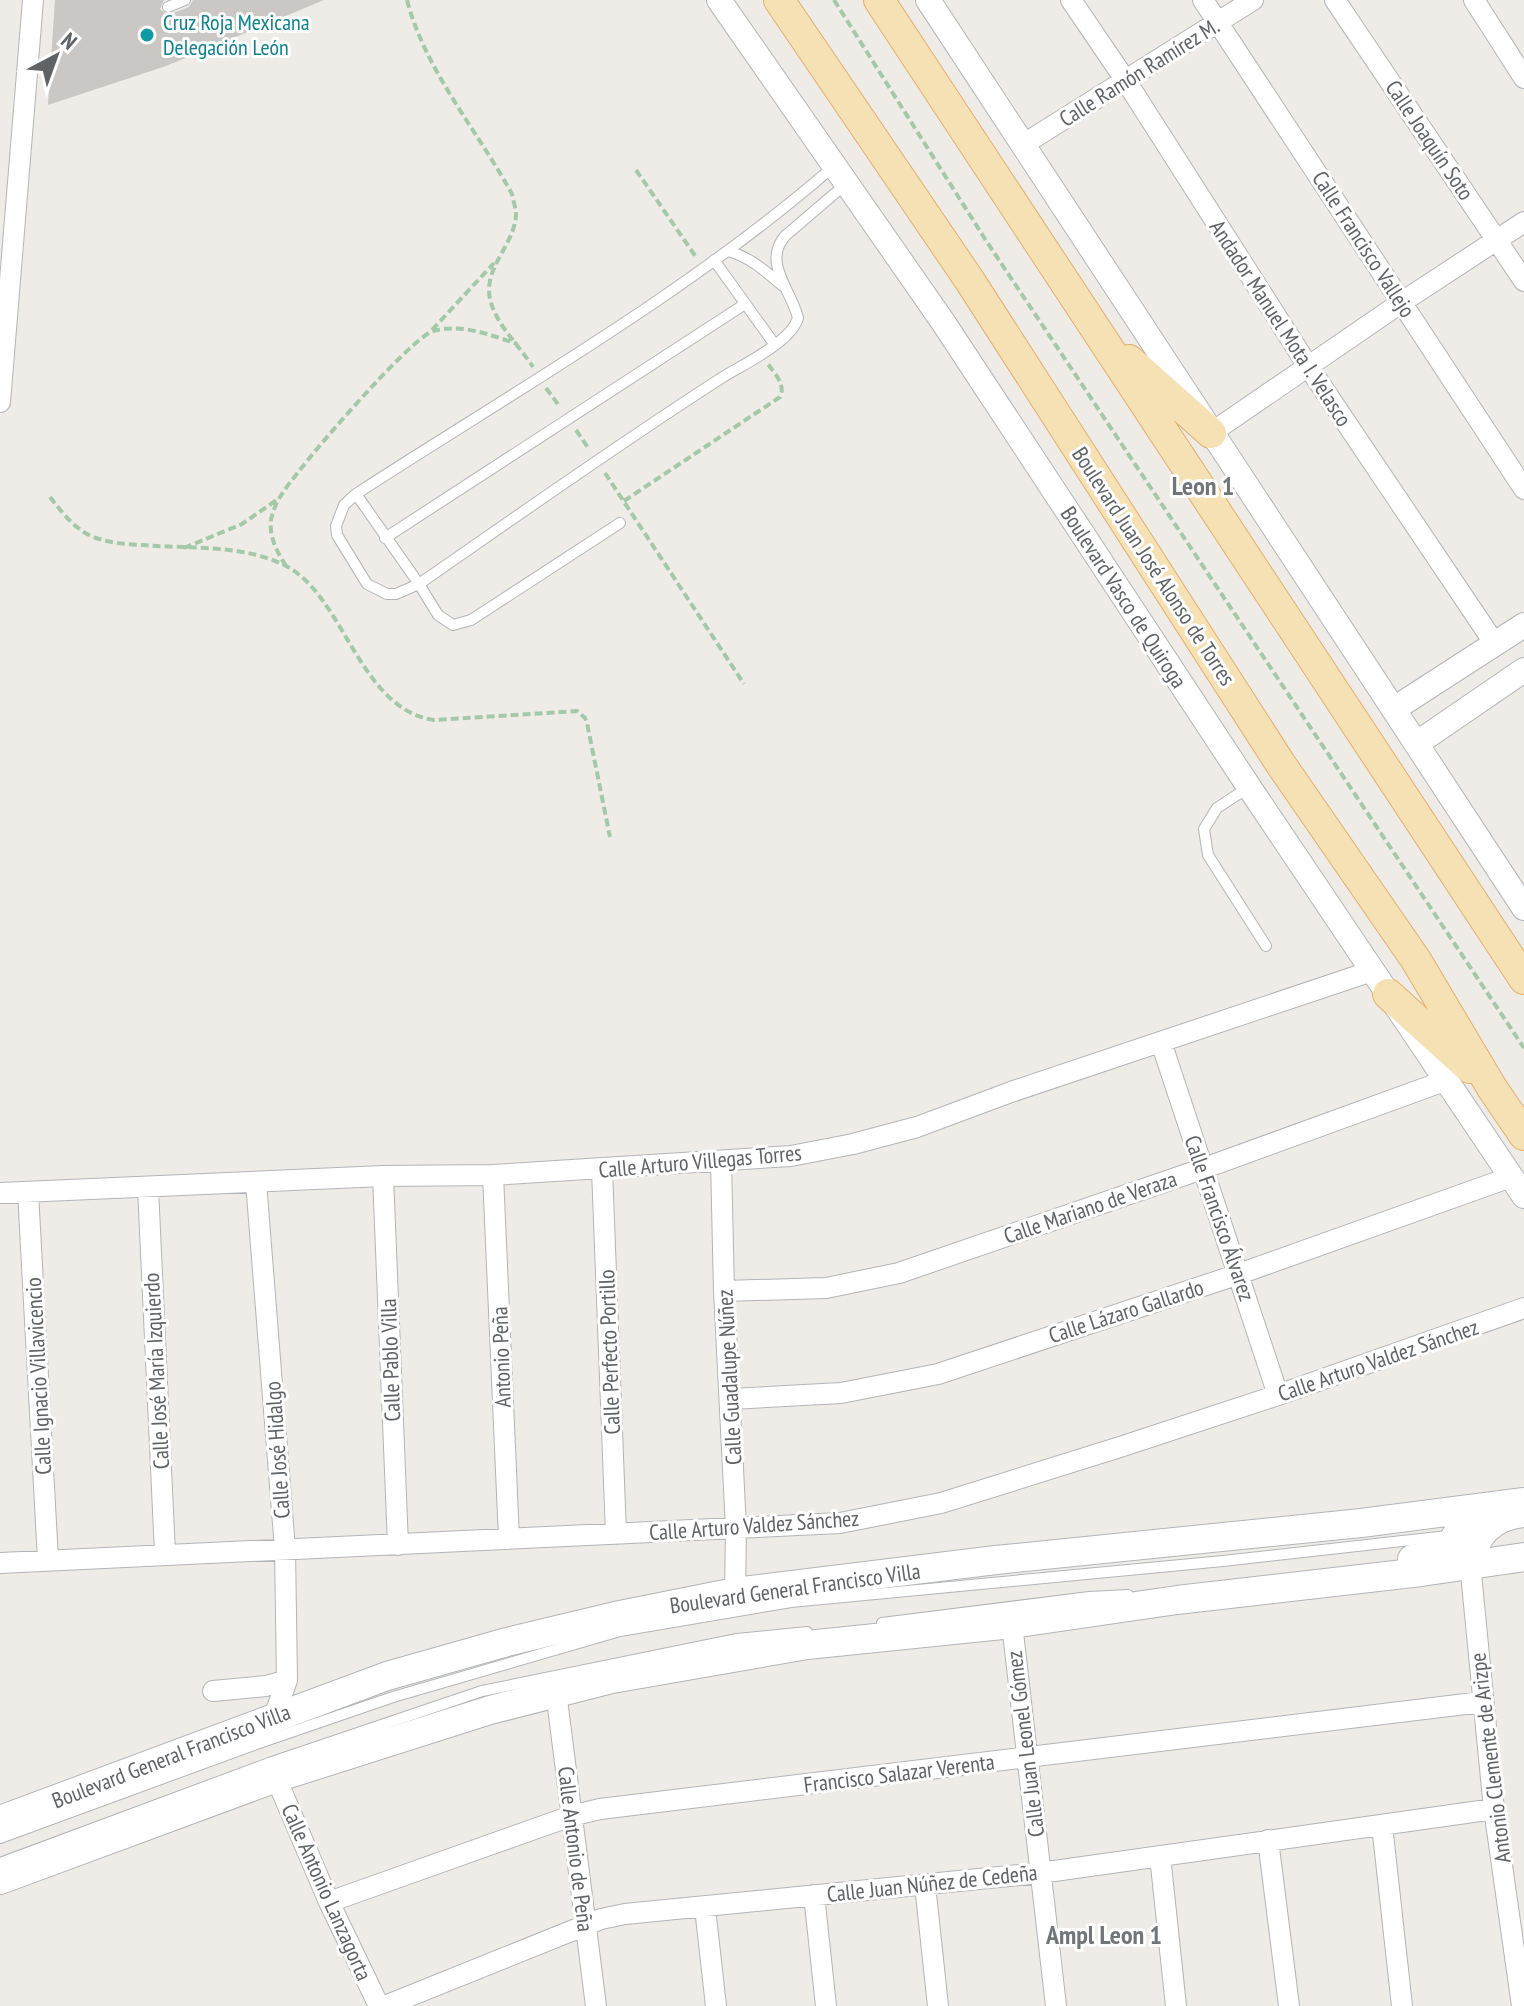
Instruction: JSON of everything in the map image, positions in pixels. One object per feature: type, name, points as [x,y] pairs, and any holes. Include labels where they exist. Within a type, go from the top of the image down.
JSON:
[{"type":"main road","name":"Boulevard Juan José Alonso de Torres","points":[[779,0],[970,281],[1280,763],[1416,960],[1492,1088],[1524,1135]]},
{"type":"main road","points":[[879,0],[1524,979]]},
{"type":"main road","points":[[1098,332],[1211,433]]},
{"type":"main road","points":[[1380,983],[1524,1120]]},
{"type":"main road","name":"Boulevard General Francisco Villa","points":[[0,1820],[387,1676],[615,1616],[735,1592],[1012,1559],[1347,1525],[1469,1528],[1524,1502]]},
{"type":"main road","points":[[1251,1591],[1279,1581],[1433,1555],[1444,1551],[1469,1528],[1501,1517],[1517,1521]]},
{"type":"main road","points":[[1469,1528],[1472,1548],[1469,1565]]},
{"type":"main road","points":[[0,1880],[276,1778],[424,1730],[556,1692],[667,1668],[793,1647],[1012,1624],[1524,1557]]},
{"type":"street","points":[[0,402],[33,0]]},
{"type":"street","name":"Boulevard Vasco de Quiroga","points":[[719,0],[952,335],[1249,787],[1518,1187]]},
{"type":"street","points":[[928,0],[1524,908]]},
{"type":"street","name":"Andador Manuel Mota I. Velasco","points":[[1071,0],[1308,366],[1495,644]]},
{"type":"street","name":"Calle Francisco Vallejo","points":[[1203,0],[1524,489]]},
{"type":"street","name":"Calle Ramón Ramírez M.","points":[[1024,144],[1253,0]]},
{"type":"street","name":"Calle Joaquín Soto","points":[[1335,0],[1524,281]]},
{"type":"street","points":[[1474,0],[1524,78]]},
{"type":"street","points":[[1211,433],[1524,222]]},
{"type":"street","points":[[1394,709],[1524,625]]},
{"type":"street","points":[[1416,744],[1522,676]]},
{"type":"street","name":"Calle Arturo Villegas Torres","points":[[0,1193],[383,1176],[493,1175],[791,1156],[917,1127],[1161,1042],[1380,983]]},
{"type":"street","name":"Calle Francisco Álvarez","points":[[1161,1042],[1278,1395]]},
{"type":"street","name":"Calle Mariano de Veraza","points":[[724,1291],[826,1288],[899,1273],[1202,1169],[1447,1080]]},
{"type":"street","name":"Calle Guadalupe Núñez","points":[[721,1161],[736,1528],[735,1592]]},
{"type":"street","name":"Calle Perfecto Portillo","points":[[602,1169],[616,1534]]},
{"type":"street","name":"Antonio Peña","points":[[493,1175],[509,1539]]},
{"type":"street","name":"Calle Pablo Villa","points":[[383,1176],[398,1545]]},
{"type":"street","name":"Calle José Hidalgo","points":[[256,1182],[285,1549],[287,1680],[274,1717]]},
{"type":"street","name":"Calle Lázaro Gallardo","points":[[731,1399],[841,1393],[938,1374],[1239,1274],[1518,1187]]},
{"type":"street","name":"Calle José María Izquierdo","points":[[148,1188],[165,1554]]},
{"type":"street","name":"Calle Ignacio Villavicencio","points":[[28,1192],[48,1560]]},
{"type":"street","name":"Calle Arturo Valdez Sánchez","points":[[0,1563],[840,1523],[941,1503],[1278,1395],[1524,1308]]},
{"type":"street","name":"Antonio Clemente de Arizpe","points":[[1469,1565],[1494,1809],[1518,1928],[1522,2006]]},
{"type":"street","name":"Calle Juan Leonel Gómez","points":[[1012,1624],[1056,2006]]},
{"type":"street","points":[[213,1691],[266,1686],[287,1680]]},
{"type":"street","name":"Calle Antonio de Peña","points":[[556,1692],[596,2006]]},
{"type":"street","name":"Francisco Salazar Verenta","points":[[329,1902],[571,1816],[654,1802],[1482,1702]]},
{"type":"street","name":"Calle Antonio Lanzagorta","points":[[276,1778],[329,1902],[379,2006]]},
{"type":"street","name":"Calle Juan Núñez de Cedeña","points":[[385,2006],[586,1925],[625,1914],[1040,1873],[1494,1809]]},
{"type":"street","points":[[1382,1825],[1402,2006]]},
{"type":"street","points":[[1268,1840],[1289,2006]]},
{"type":"street","points":[[1160,1856],[1176,2006]]},
{"type":"street","points":[[925,1885],[938,2006]]},
{"type":"street","points":[[814,1895],[826,2006]]},
{"type":"street","points":[[705,1908],[716,2006]]},
{"type":"lane","points":[[168,7],[185,0]]},
{"type":"lane","points":[[840,175],[780,242],[775,254],[783,286],[798,318],[794,328],[775,345],[644,427],[419,584],[396,594],[387,594],[367,584],[337,535],[336,526],[344,505],[356,494],[654,303],[798,198],[840,175]]},
{"type":"lane","points":[[728,251],[757,265],[783,286]]},
{"type":"lane","points":[[714,260],[775,345]]},
{"type":"lane","points":[[385,538],[745,304]]},
{"type":"lane","points":[[356,494],[438,615],[453,625],[471,620],[620,523]]},
{"type":"lane","points":[[1249,787],[1217,808],[1204,829],[1208,855],[1266,946]]},
{"type":"lane","points":[[0,1838],[393,1697],[620,1631],[791,1602],[1223,1561],[1469,1528]]},
{"type":"lane","points":[[875,1624],[1116,1595],[1177,1600]]},
{"type":"lane","points":[[0,1863],[269,1763],[482,1691],[737,1639],[814,1631]]},
{"type":"path","points":[[182,548],[242,524],[279,498],[334,430],[387,372],[468,293],[496,260],[511,233],[516,214],[512,194],[431,59],[413,23],[407,0]]},
{"type":"path","points":[[834,0],[985,239],[1524,1048]]},
{"type":"path","points":[[431,332],[459,328],[519,345],[500,323],[490,299],[490,279],[496,260]]},
{"type":"path","points":[[624,501],[780,397],[780,383],[761,354]]},
{"type":"path","points":[[50,497],[66,517],[87,534],[110,543],[226,550],[257,555],[286,566],[301,576],[320,599],[388,698],[418,718],[434,720],[577,711],[582,714],[610,837]]},
{"type":"path","points":[[279,498],[271,520],[274,546],[286,566]]},
{"type":"building","name":"Cruz Roja Mexicana Delegación León","points":[[55,0],[164,0],[160,9],[168,15],[189,7],[193,0],[324,0],[166,66],[48,105]]},
{"type":"place","name":"Cruz Roja Mexicana Delegación León","points":[[147,35]]},
{"type":"district","name":"Leon 1","points":[[1203,485]]},
{"type":"district","name":"Ampl Leon 1","points":[[1104,1934]]}]
